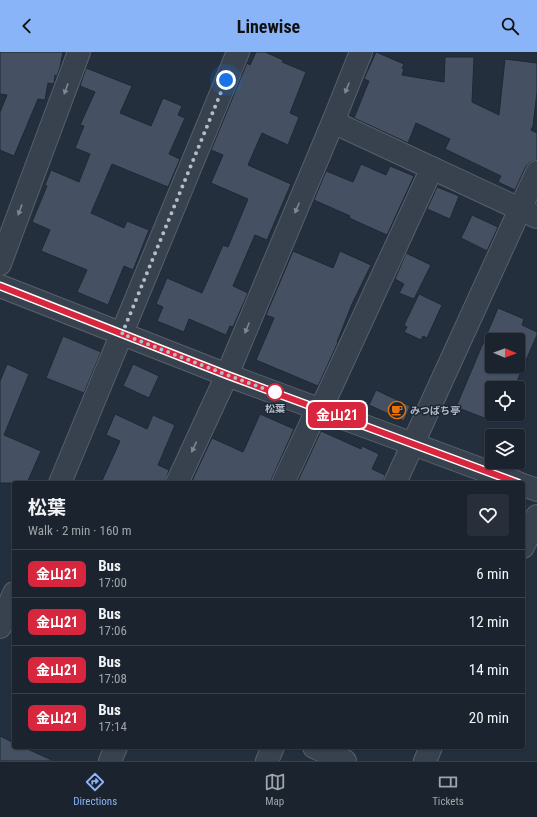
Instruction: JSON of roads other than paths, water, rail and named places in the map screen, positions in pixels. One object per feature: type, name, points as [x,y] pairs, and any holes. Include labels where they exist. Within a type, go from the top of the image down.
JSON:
[{"type":"street","points":[[0,264],[79,52]]},
{"type":"street","points":[[61,481],[238,52]]},
{"type":"street","points":[[178,481],[227,375],[361,52]]},
{"type":"street","points":[[333,122],[529,213]]},
{"type":"street","points":[[284,481],[320,408],[432,168]]},
{"type":"street","points":[[396,481],[529,213],[537,172]]},
{"type":"street","points":[[0,286],[227,375],[320,408],[513,481]]},
{"type":"street","points":[[525,486],[537,490]]},
{"type":"street","points":[[525,543],[537,516]]},
{"type":"street","points":[[0,627],[9,604]]},
{"type":"street","points":[[110,761],[115,749]]},
{"type":"street","points":[[267,761],[272,749]]},
{"type":"street","points":[[318,749],[345,761]]},
{"type":"street","points":[[425,761],[430,749]]},
{"type":"place","name":"松葉","points":[[275,392]]},
{"type":"place","name":"みつばち亭","points":[[397,410]]}]
